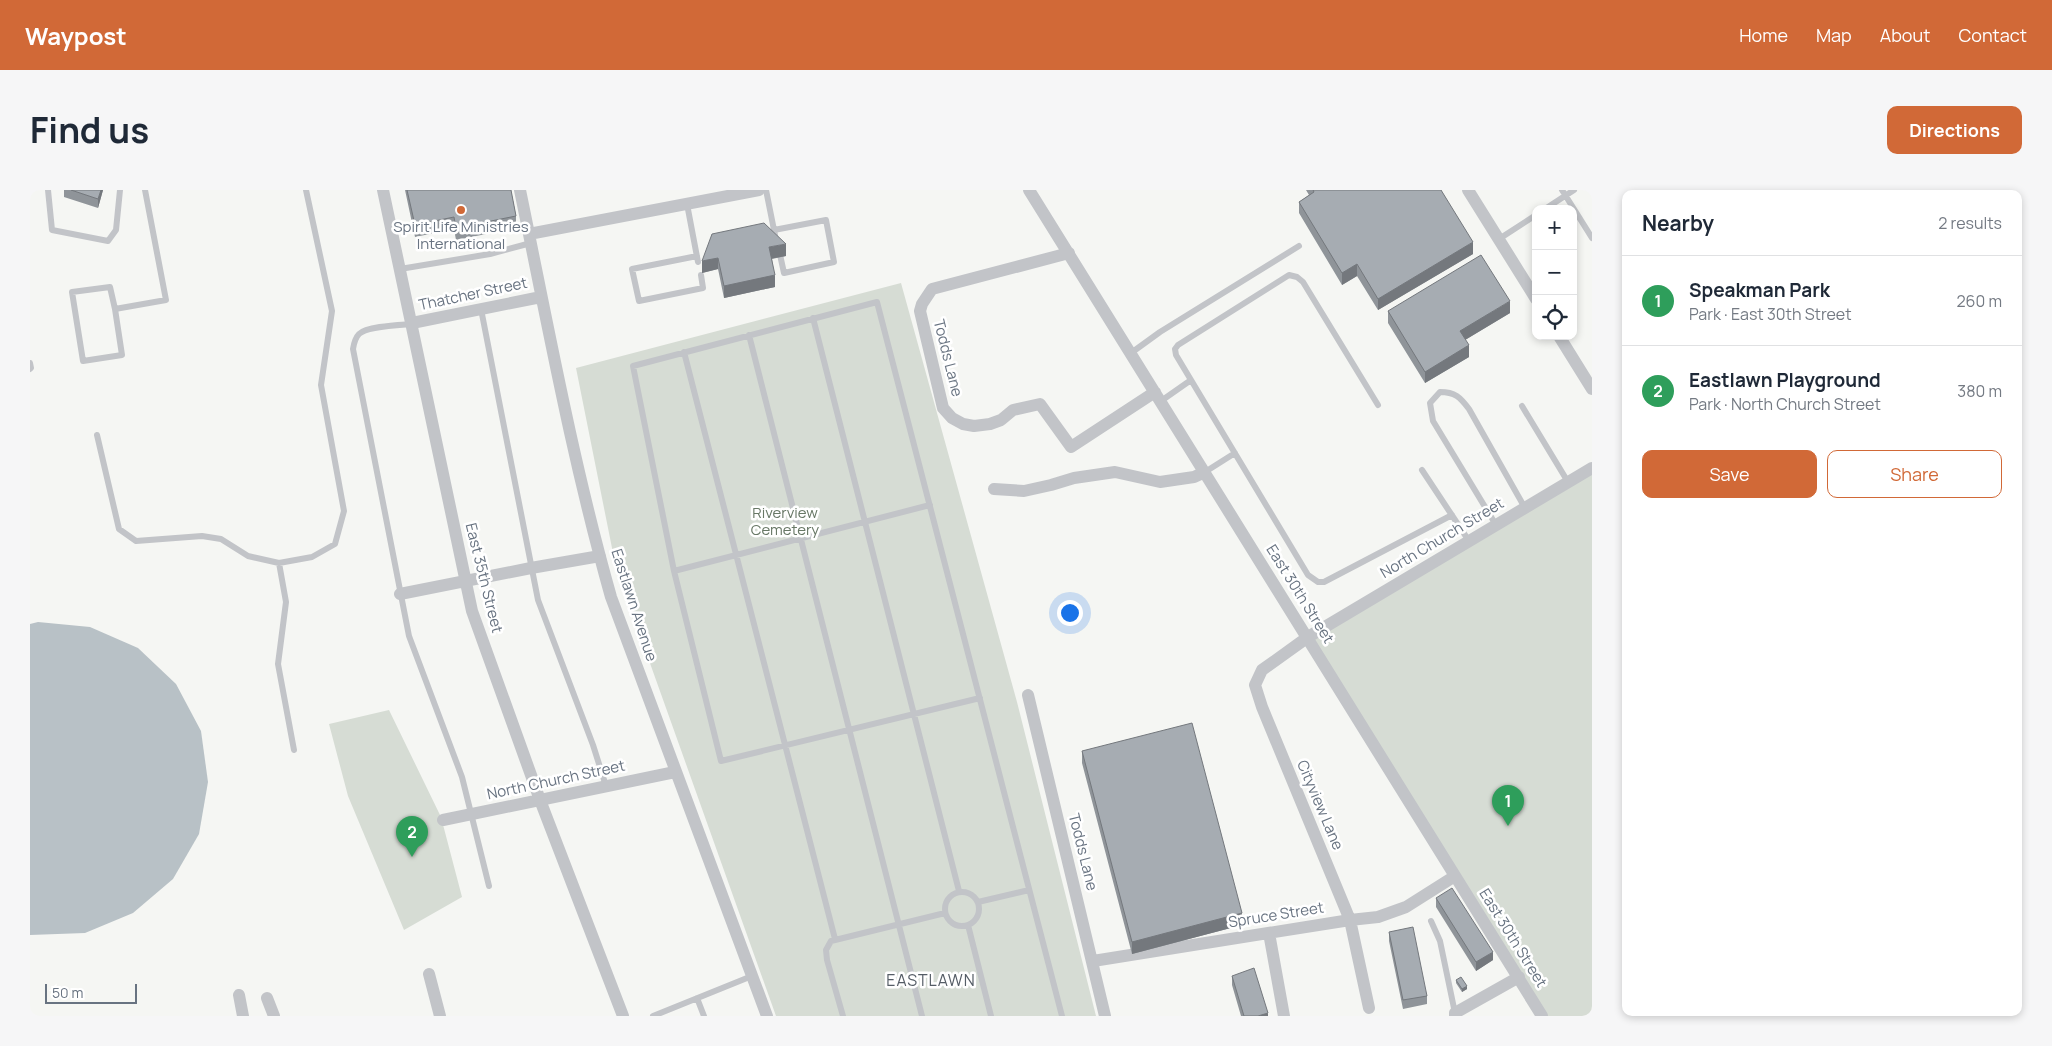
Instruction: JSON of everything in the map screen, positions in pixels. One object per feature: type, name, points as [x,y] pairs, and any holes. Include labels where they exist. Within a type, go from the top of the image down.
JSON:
[{"type":"street","name":"East 35th Street","points":[[383,190],[466,582],[478,630],[540,800],[623,1016]]},
{"type":"street","name":"Eastlawn Avenue","points":[[520,190],[541,297],[611,597],[767,1016]]},
{"type":"street","points":[[530,239],[759,190]]},
{"type":"street","name":"East 30th Street","points":[[1029,190],[1542,1016]]},
{"type":"street","points":[[1468,190],[1534,295]]},
{"type":"street","name":"Todds Lane","points":[[1069,253],[932,288],[920,311],[943,408],[958,423],[974,426],[990,424],[1001,420],[1013,410],[1040,404],[1071,447],[1158,396]]},
{"type":"street","name":"Thatcher Street","points":[[412,324],[541,297]]},
{"type":"street","points":[[1561,340],[1592,389]]},
{"type":"street","name":"North Church Street","points":[[1308,637],[1592,468]]},
{"type":"street","points":[[994,489],[1024,491],[1051,486],[1074,478],[1115,472],[1160,482],[1194,477],[1205,472]]},
{"type":"street","points":[[400,594],[600,556]]},
{"type":"street","name":"Cityview Lane","points":[[1308,637],[1262,670],[1255,685],[1262,707],[1350,920],[1369,1008]]},
{"type":"street","name":"Todds Lane","points":[[1028,695],[1105,1016]]},
{"type":"street","name":"North Church Street","points":[[443,820],[675,772]]},
{"type":"street","name":"Spruce Street","points":[[1092,961],[1378,917],[1406,907],[1455,876]]},
{"type":"street","points":[[1269,933],[1284,1016]]},
{"type":"street","points":[[429,974],[440,1016]]},
{"type":"street","points":[[1455,1014],[1519,977]]},
{"type":"street","points":[[239,995],[243,1016]]},
{"type":"street","points":[[267,998],[274,1016]]},
{"type":"lane","points":[[48,190],[52,230],[108,241],[116,230],[120,190]]},
{"type":"lane","points":[[115,310],[166,300],[145,190]]},
{"type":"lane","points":[[97,436],[119,529],[136,541],[202,536],[221,539],[248,556],[279,563],[312,557],[335,544],[344,511],[321,385],[332,311],[306,190]]},
{"type":"lane","points":[[766,190],[774,230],[784,273],[834,262],[826,220],[774,230]]},
{"type":"lane","points":[[1550,205],[1564,193],[1574,190]]},
{"type":"lane","points":[[1564,193],[1592,238]]},
{"type":"lane","points":[[687,204],[698,259],[632,269],[639,301],[703,288],[701,274]]},
{"type":"lane","points":[[1499,239],[1532,218]]},
{"type":"lane","points":[[400,268],[490,254],[530,239]]},
{"type":"lane","points":[[1131,353],[1160,332],[1299,246]]},
{"type":"lane","points":[[1378,405],[1304,282],[1297,277],[1289,275],[1178,345],[1175,350],[1176,355],[1308,575],[1318,582],[1324,582],[1452,515]]},
{"type":"lane","points":[[110,287],[115,310],[122,355],[83,361],[72,292],[110,287]]},
{"type":"lane","points":[[980,698],[721,761],[674,571],[633,366],[877,302],[930,505],[980,698],[1029,890],[1062,1016]]},
{"type":"lane","points":[[481,310],[538,600],[593,745],[606,786]]},
{"type":"lane","points":[[813,318],[959,891]]},
{"type":"lane","points":[[412,324],[365,330],[358,334],[353,349],[411,643],[462,777],[489,886]]},
{"type":"lane","points":[[748,335],[922,1016]]},
{"type":"lane","points":[[684,352],[835,939]]},
{"type":"lane","points":[[30,363],[32,368],[30,369]]},
{"type":"lane","points":[[1158,396],[1191,380]]},
{"type":"lane","points":[[1496,525],[1433,421],[1430,403],[1440,392],[1451,392],[1459,397],[1469,409],[1525,508]]},
{"type":"lane","points":[[1522,406],[1568,482]]},
{"type":"lane","points":[[1205,472],[1235,453]]},
{"type":"lane","points":[[1422,470],[1469,541]]},
{"type":"lane","points":[[674,571],[930,505]]},
{"type":"lane","points":[[279,563],[286,602],[278,664],[294,750]]},
{"type":"lane","points":[[978,902],[1029,890]]},
{"type":"lane","points":[[959,891],[970,893],[978,902],[976,918],[968,925],[956,925],[951,922],[945,913],[944,907],[949,897],[959,891]]},
{"type":"lane","points":[[843,1016],[826,954],[828,945],[835,939],[945,913]]},
{"type":"lane","points":[[1431,921],[1440,941],[1455,1014]]},
{"type":"lane","points":[[968,925],[991,1016]]},
{"type":"lane","points":[[653,1016],[752,976]]},
{"type":"lane","points":[[697,998],[704,1016]]},
{"type":"green space","name":"Riverview Cemetery","points":[[901,283],[1017,702],[1096,1016],[776,1016],[616,568],[576,368]]},
{"type":"green space","points":[[1592,468],[1592,1016],[1542,1016],[1308,637]]},
{"type":"green space","points":[[389,710],[441,817],[462,897],[404,930],[348,796],[329,724]]},
{"type":"shaded area","points":[[38,622],[90,627],[138,648],[176,684],[201,731],[208,782],[199,834],[173,879],[133,913],[85,933],[30,935],[30,624]]},
{"type":"building","points":[[71,190],[101,190],[98,199]]},
{"type":"building","name":"Spirit Life Ministries International","points":[[407,190],[511,190],[516,216],[456,228],[454,217],[415,225]]},
{"type":"building","points":[[1313,190],[1441,190],[1473,242],[1378,299],[1357,264],[1342,273],[1299,202],[1314,192]]},
{"type":"building","points":[[764,223],[786,244],[769,247],[775,275],[724,286],[718,258],[702,261],[712,234]]},
{"type":"building","points":[[1481,255],[1510,301],[1460,331],[1469,345],[1425,372],[1388,311]]},
{"type":"building","points":[[1192,723],[1242,913],[1132,942],[1082,751]]},
{"type":"building","points":[[1452,888],[1493,952],[1476,962],[1436,898]]},
{"type":"building","points":[[1413,927],[1427,996],[1403,1000],[1389,932]]},
{"type":"building","points":[[1254,968],[1268,1013],[1258,1016],[1244,1016],[1232,976]]},
{"type":"building","points":[[1461,977],[1467,986],[1462,989],[1456,980]]},
{"type":"place","name":"Spirit Life Ministries International","points":[[461,210]]},
{"type":"place","name":"Speakman Park","points":[[1508,826]]},
{"type":"place","name":"Eastlawn Playground","points":[[412,857]]},
{"type":"district","name":"EASTLAWN","points":[[931,980]]}]
